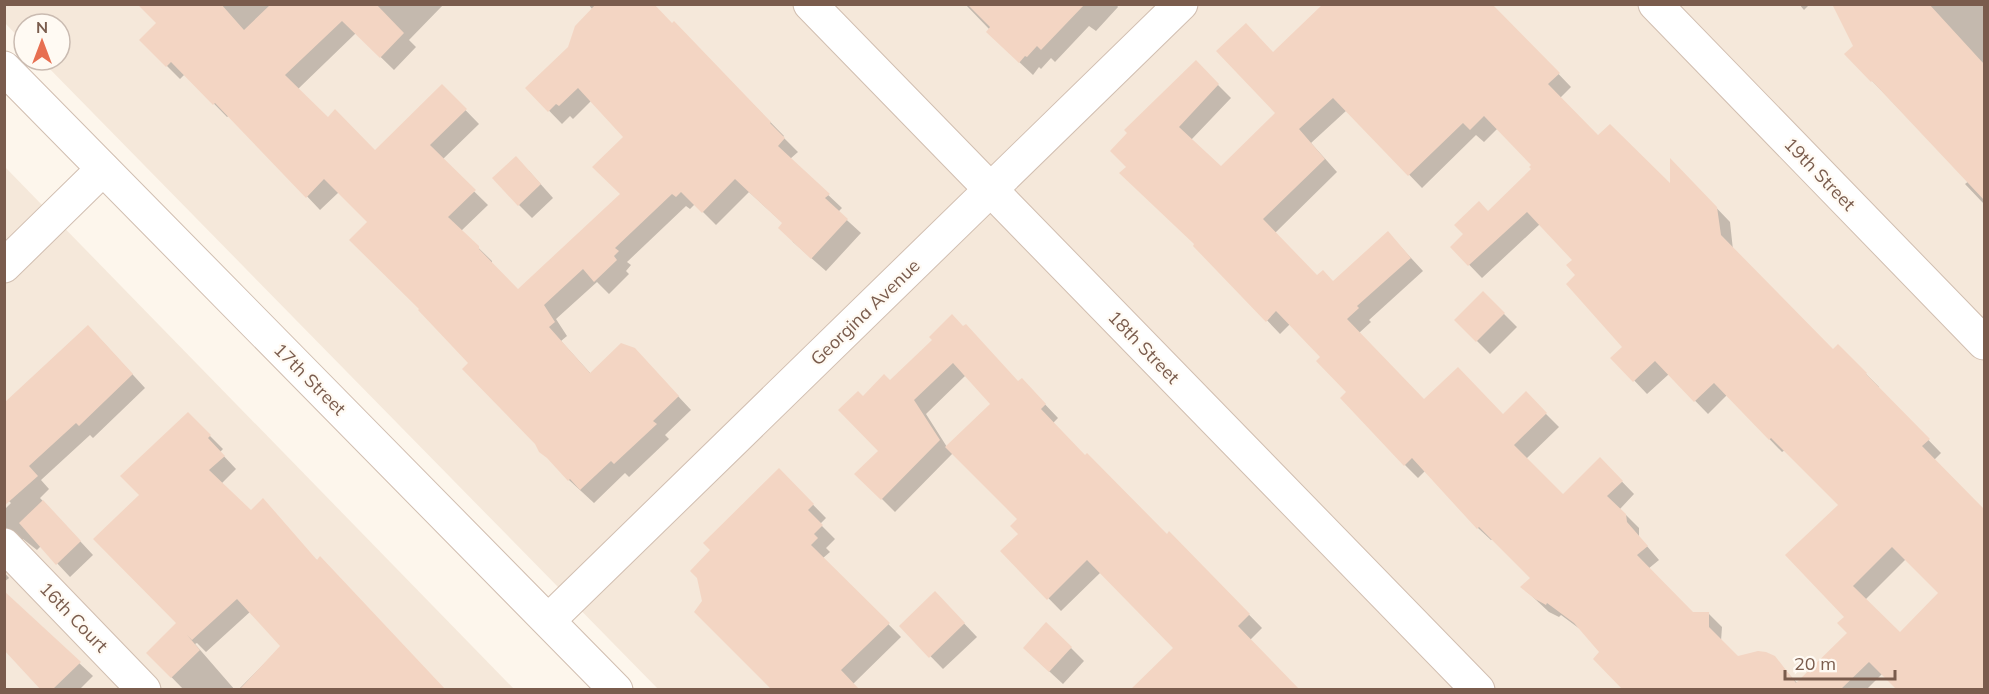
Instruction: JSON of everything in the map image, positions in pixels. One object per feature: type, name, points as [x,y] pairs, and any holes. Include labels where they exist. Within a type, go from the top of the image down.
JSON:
[{"type":"street","name":"18th Street","points":[[810,4],[1478,690]]},
{"type":"street","name":"Georgina Avenue","points":[[549,620],[1181,4]]},
{"type":"street","name":"19th Street","points":[[1655,4],[1984,343]]},
{"type":"street","name":"17th Street","points":[[4,68],[616,690]]},
{"type":"street","points":[[4,266],[103,169]]},
{"type":"street","name":"16th Court","points":[[4,545],[144,690]]},
{"type":"shaded area","points":[[4,5],[1984,5],[1984,689],[658,689],[53,72],[72,72],[72,12],[12,12],[12,30],[5,23]]},
{"type":"shaded area","points":[[5,167],[514,689],[5,689]]},
{"type":"building","points":[[137,4],[221,4],[244,30],[271,4],[376,4],[404,33],[380,58],[342,21],[285,75],[328,117],[335,109],[375,150],[442,84],[467,109],[430,145],[476,190],[448,217],[479,246],[479,249],[518,289],[620,194],[592,167],[623,137],[578,88],[559,106],[556,104],[548,112],[525,88],[568,47],[575,26],[596,4],[654,4],[672,23],[674,21],[771,122],[785,138],[778,146],[830,194],[825,198],[848,219],[811,259],[778,228],[782,223],[735,179],[702,213],[681,192],[676,197],[672,194],[615,248],[619,251],[614,256],[617,260],[594,282],[583,269],[544,305],[555,322],[549,327],[590,373],[621,343],[635,348],[679,396],[653,421],[657,424],[614,464],[611,461],[580,490],[539,452],[535,444],[462,369],[468,363],[419,309],[349,240],[367,222],[324,179],[306,198],[215,103],[213,105],[171,62],[166,67],[139,40],[156,23]]},
{"type":"building","points":[[967,4],[1085,4],[1041,50],[1037,46],[1019,63],[986,32],[990,27]]},
{"type":"building","points":[[1323,4],[1492,4],[1560,73],[1548,84],[1598,135],[1610,124],[1670,183],[1670,158],[1717,207],[1721,235],[1833,349],[1838,344],[1867,373],[1930,439],[1922,446],[1984,509],[1984,690],[1897,690],[1869,662],[1840,690],[1623,690],[1593,659],[1599,652],[1574,623],[1520,587],[1530,578],[1479,527],[1477,529],[1412,458],[1404,466],[1340,398],[1346,392],[1316,361],[1320,357],[1276,311],[1266,322],[1193,246],[1194,244],[1119,173],[1126,167],[1110,151],[1127,133],[1124,130],[1196,60],[1219,84],[1179,127],[1221,166],[1275,113],[1216,51],[1246,23],[1273,52]],"holes":[[[1333,98],[1408,176],[1463,123],[1470,130],[1484,116],[1531,165],[1529,167],[1531,169],[1488,211],[1479,201],[1454,225],[1463,234],[1450,247],[1468,266],[1527,212],[1572,260],[1566,265],[1575,275],[1566,284],[1622,347],[1610,358],[1633,382],[1655,361],[1694,402],[1714,383],[1769,440],[1771,438],[1838,505],[1785,555],[1844,617],[1837,623],[1847,633],[1796,683],[1775,656],[1758,651],[1738,656],[1709,627],[1709,612],[1693,612],[1637,555],[1648,546],[1627,522],[1626,514],[1607,496],[1623,481],[1600,457],[1563,494],[1514,445],[1547,413],[1526,391],[1503,414],[1458,367],[1424,399],[1347,319],[1359,308],[1357,306],[1411,258],[1388,231],[1333,281],[1323,270],[1317,275],[1263,219],[1325,159],[1299,129]],[[1892,547],[1938,593],[1900,632],[1853,586]]]},
{"type":"building","points":[[1832,4],[1929,4],[1984,64],[1984,200],[1844,54],[1853,46]]},
{"type":"building","points":[[516,156],[541,184],[518,206],[492,178]]},
{"type":"building","points":[[1483,291],[1505,313],[1476,342],[1454,320]]},
{"type":"building","points":[[952,314],[963,326],[966,324],[1018,381],[1022,378],[1046,404],[1041,409],[1085,455],[1087,453],[1167,534],[1169,531],[1250,614],[1238,626],[1300,690],[1130,690],[1173,648],[1087,560],[1047,600],[1000,551],[1018,534],[1010,526],[1017,519],[945,447],[990,404],[953,363],[914,400],[940,440],[881,500],[854,474],[878,451],[838,410],[858,391],[863,396],[884,374],[890,380],[932,340],[929,337]]},
{"type":"building","points":[[88,325],[133,374],[79,426],[76,423],[29,466],[38,476],[4,506],[4,403]]},
{"type":"building","points":[[188,412],[211,435],[208,438],[225,456],[209,470],[251,510],[263,498],[317,560],[320,556],[446,690],[239,690],[280,646],[237,599],[192,640],[187,635],[200,650],[171,678],[146,653],[176,623],[93,539],[139,495],[120,476]]},
{"type":"building","points":[[779,468],[814,504],[808,510],[823,525],[814,534],[818,538],[811,545],[890,623],[841,670],[860,690],[772,690],[694,612],[702,601],[697,578],[690,571],[710,550],[703,543]]},
{"type":"building","points":[[43,500],[81,541],[56,565],[19,523]]},
{"type":"building","points":[[4,591],[81,662],[52,690],[41,690],[4,650]]},
{"type":"building","points":[[935,591],[965,623],[929,658],[899,626]]},
{"type":"building","points":[[1046,622],[1072,647],[1049,672],[1023,648]]}]
